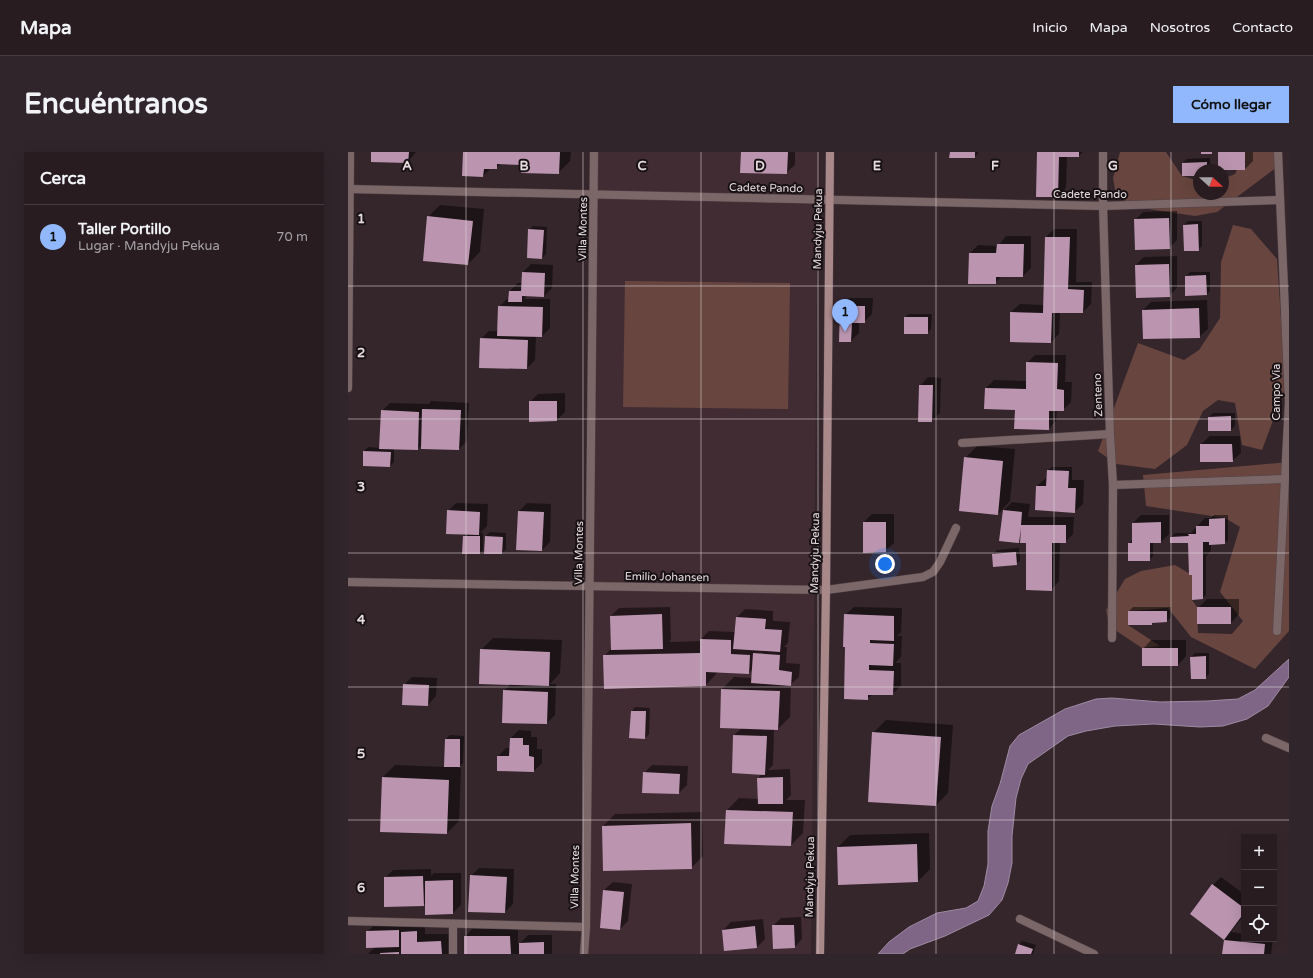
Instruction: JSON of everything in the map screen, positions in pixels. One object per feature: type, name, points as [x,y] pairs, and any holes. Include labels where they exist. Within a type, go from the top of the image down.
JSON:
[{"type":"street","points":[[348,388],[350,152]]},
{"type":"street","name":"Villa Montes","points":[[584,954],[586,927],[594,152]]},
{"type":"street","name":"Mandyju Pekua","points":[[820,954],[826,590],[830,152]]},
{"type":"street","name":"Zenteno","points":[[1103,152],[1103,206],[1113,485],[1112,638]]},
{"type":"street","name":"Campo Via","points":[[1277,631],[1289,402],[1278,152]]},
{"type":"street","name":"Cadete Pando","points":[[349,189],[1103,206],[1280,200]]},
{"type":"street","points":[[962,443],[1110,434]]},
{"type":"street","points":[[1113,485],[1284,479]]},
{"type":"street","name":"Emilio Johansen","points":[[348,582],[826,590],[922,577],[933,572],[940,562],[956,528]]},
{"type":"street","points":[[1266,738],[1289,748]]},
{"type":"street","points":[[1020,919],[1094,954]]},
{"type":"street","points":[[348,922],[586,927]]},
{"type":"street","points":[[453,924],[453,954]]},
{"type":"shaded area","points":[[594,152],[818,152],[811,954],[585,954]]},
{"type":"shaded area","points":[[1120,152],[1166,152],[1182,176],[1193,179],[1193,200],[1229,200],[1229,176],[1235,174],[1245,152],[1282,152],[1277,167],[1217,212],[1195,216],[1135,207],[1116,195],[1113,178]]},
{"type":"shaded area","points":[[1233,225],[1251,229],[1277,259],[1283,348],[1284,391],[1262,450],[1242,445],[1235,403],[1218,400],[1203,411],[1187,445],[1155,469],[1116,464],[1098,451],[1138,343],[1184,360],[1199,350],[1220,318],[1221,262]]},
{"type":"shaded area","points":[[625,281],[790,283],[788,409],[623,407]]},
{"type":"shaded area","points":[[1289,462],[1289,631],[1255,669],[1191,637],[1168,608],[1129,611],[1128,625],[1160,646],[1142,648],[1109,626],[1106,610],[1125,579],[1141,571],[1175,565],[1192,575],[1192,600],[1197,607],[1198,633],[1232,634],[1243,621],[1220,592],[1240,527],[1225,518],[1146,506],[1143,475]]},
{"type":"shaded area","points":[[1289,659],[1289,677],[1268,706],[1247,719],[1223,726],[1200,727],[1154,724],[1115,726],[1086,731],[1068,736],[1028,764],[1021,779],[1016,798],[1012,836],[1012,863],[1008,883],[1002,900],[989,915],[945,936],[910,949],[903,954],[878,954],[889,942],[909,927],[937,913],[966,908],[978,901],[984,886],[988,864],[988,831],[992,806],[1000,784],[1010,746],[1019,735],[1065,709],[1096,699],[1112,698],[1160,702],[1238,699],[1255,690]]},
{"type":"building","points":[[371,152],[409,152],[408,163],[371,162]]},
{"type":"building","points":[[463,152],[560,152],[559,174],[521,173],[522,165],[497,164],[497,169],[484,169],[483,177],[462,176]]},
{"type":"building","points":[[741,152],[788,152],[787,174],[740,173]]},
{"type":"building","points":[[950,152],[975,152],[975,158],[949,158]]},
{"type":"building","points":[[1037,152],[1079,152],[1079,157],[1059,157],[1058,197],[1036,197]]},
{"type":"building","points":[[1201,152],[1212,152],[1212,154],[1201,154]]},
{"type":"building","points":[[1218,152],[1245,152],[1245,170],[1229,170],[1229,164],[1218,164]]},
{"type":"building","points":[[1207,162],[1207,164],[1193,164],[1193,176],[1182,176],[1182,163]]},
{"type":"building","points":[[427,216],[473,221],[468,265],[423,261]]},
{"type":"building","points":[[1169,218],[1170,249],[1135,250],[1134,219]]},
{"type":"building","points":[[1198,224],[1199,251],[1184,251],[1183,225]]},
{"type":"building","points":[[528,229],[544,230],[542,259],[527,258]]},
{"type":"building","points":[[1045,237],[1070,237],[1068,289],[1084,290],[1083,313],[1052,313],[1051,343],[1010,342],[1010,312],[1043,313]]},
{"type":"building","points":[[997,244],[1024,244],[1023,277],[996,277],[996,284],[968,284],[969,253],[996,253]]},
{"type":"building","points":[[1169,264],[1170,297],[1136,298],[1135,265]]},
{"type":"building","points":[[522,272],[545,273],[544,297],[522,296],[522,302],[508,302],[509,291],[521,291]]},
{"type":"building","points":[[1206,275],[1207,295],[1185,296],[1185,276]]},
{"type":"building","points":[[498,306],[543,307],[542,337],[497,336]]},
{"type":"building","points":[[840,306],[865,306],[865,323],[852,323],[851,342],[839,342]]},
{"type":"building","points":[[1199,308],[1200,338],[1143,339],[1142,310]]},
{"type":"building","points":[[904,317],[928,317],[928,334],[904,334]]},
{"type":"building","points":[[480,338],[528,340],[527,369],[479,368]]},
{"type":"building","points":[[1026,362],[1058,363],[1057,389],[1064,390],[1064,411],[1049,411],[1049,430],[1014,429],[1015,410],[984,409],[985,388],[1026,389]]},
{"type":"building","points":[[919,385],[933,385],[932,422],[918,422]]},
{"type":"building","points":[[529,401],[557,401],[557,421],[529,422]]},
{"type":"building","points":[[422,409],[461,410],[459,450],[421,449]]},
{"type":"building","points":[[381,410],[419,412],[418,450],[379,449]]},
{"type":"building","points":[[1231,416],[1231,431],[1208,431],[1208,417]]},
{"type":"building","points":[[1200,444],[1232,444],[1233,462],[1200,462]]},
{"type":"building","points":[[363,451],[391,452],[390,467],[363,466]]},
{"type":"building","points":[[964,457],[1003,461],[998,515],[959,511]]},
{"type":"building","points":[[1047,470],[1069,471],[1068,488],[1076,488],[1075,513],[1035,510],[1036,486],[1046,486]]},
{"type":"building","points":[[447,510],[480,512],[479,535],[446,534]]},
{"type":"building","points":[[1003,510],[1022,512],[1021,525],[1066,525],[1066,543],[1052,543],[1052,591],[1026,590],[1026,543],[1020,543],[1021,528],[1019,543],[999,541]]},
{"type":"building","points":[[518,511],[544,512],[542,551],[516,550]]},
{"type":"building","points":[[1225,518],[1225,544],[1209,545],[1209,542],[1203,542],[1203,599],[1192,600],[1192,575],[1189,575],[1188,543],[1170,543],[1170,537],[1196,534],[1196,526],[1209,526],[1209,519]]},
{"type":"building","points":[[863,522],[886,522],[886,552],[863,553]]},
{"type":"building","points":[[1161,522],[1161,543],[1150,543],[1150,561],[1128,561],[1128,543],[1132,543],[1132,523]]},
{"type":"building","points":[[463,536],[480,536],[480,554],[462,554]]},
{"type":"building","points":[[485,536],[503,537],[502,554],[484,554]]},
{"type":"building","points":[[1016,552],[1017,565],[993,567],[992,554]]},
{"type":"building","points":[[1197,607],[1231,607],[1231,624],[1197,624]]},
{"type":"building","points":[[1128,611],[1167,611],[1167,622],[1152,623],[1152,625],[1128,625]]},
{"type":"building","points":[[662,614],[663,649],[611,650],[610,616]]},
{"type":"building","points":[[844,614],[894,616],[894,641],[870,640],[870,643],[894,644],[893,666],[869,665],[869,670],[894,671],[893,695],[868,695],[868,700],[844,699]]},
{"type":"building","points":[[736,617],[766,619],[765,629],[782,630],[780,652],[733,649]]},
{"type":"building","points":[[700,639],[731,640],[731,654],[750,655],[749,674],[706,672],[706,686],[604,689],[603,655],[700,653]]},
{"type":"building","points":[[1142,648],[1178,648],[1178,666],[1142,666]]},
{"type":"building","points":[[480,649],[550,652],[549,686],[479,684]]},
{"type":"building","points":[[753,653],[780,655],[779,670],[792,672],[791,686],[751,683]]},
{"type":"building","points":[[1206,656],[1206,679],[1191,679],[1190,657]]},
{"type":"building","points":[[403,684],[429,685],[428,706],[402,705]]},
{"type":"building","points":[[721,689],[780,691],[778,730],[720,728]]},
{"type":"building","points":[[503,690],[548,692],[547,724],[502,723]]},
{"type":"building","points":[[631,711],[646,711],[645,739],[629,738]]},
{"type":"building","points":[[872,732],[941,737],[936,806],[868,802]]},
{"type":"building","points":[[733,735],[767,736],[765,775],[732,773]]},
{"type":"building","points":[[510,738],[523,738],[523,745],[529,745],[529,756],[534,757],[534,772],[497,771],[497,756],[509,756]]},
{"type":"building","points":[[445,739],[460,739],[460,767],[444,767]]},
{"type":"building","points":[[643,772],[680,774],[679,794],[642,793]]},
{"type":"building","points":[[382,777],[449,780],[447,834],[380,832]]},
{"type":"building","points":[[783,777],[783,804],[758,804],[757,778]]},
{"type":"building","points":[[726,810],[793,812],[791,846],[724,844]]},
{"type":"building","points":[[691,823],[692,869],[603,871],[602,826]]},
{"type":"building","points":[[917,844],[918,882],[838,885],[837,847]]},
{"type":"building","points":[[470,875],[507,877],[505,913],[468,912]]},
{"type":"building","points":[[423,876],[424,906],[384,907],[384,877]]},
{"type":"building","points":[[453,880],[453,914],[425,915],[425,881]]},
{"type":"building","points":[[1212,884],[1241,906],[1241,917],[1224,940],[1190,914]]},
{"type":"building","points":[[603,890],[624,892],[620,930],[600,928]]},
{"type":"building","points":[[772,925],[794,925],[795,948],[773,949]]},
{"type":"building","points":[[755,926],[757,948],[724,951],[722,930]]},
{"type":"building","points":[[399,930],[399,947],[366,948],[366,931]]},
{"type":"building","points":[[417,931],[417,942],[441,941],[442,954],[401,954],[401,932]]},
{"type":"building","points":[[464,936],[510,936],[511,954],[464,954]]},
{"type":"building","points":[[1224,940],[1265,944],[1264,954],[1222,954]]},
{"type":"building","points":[[544,942],[544,954],[519,954],[519,943]]},
{"type":"building","points":[[1018,944],[1033,949],[1031,954],[1015,954]]},
{"type":"building","points":[[399,952],[399,954],[380,954],[380,953]]},
{"type":"place","name":"Taller Portillo","points":[[845,332]]}]
